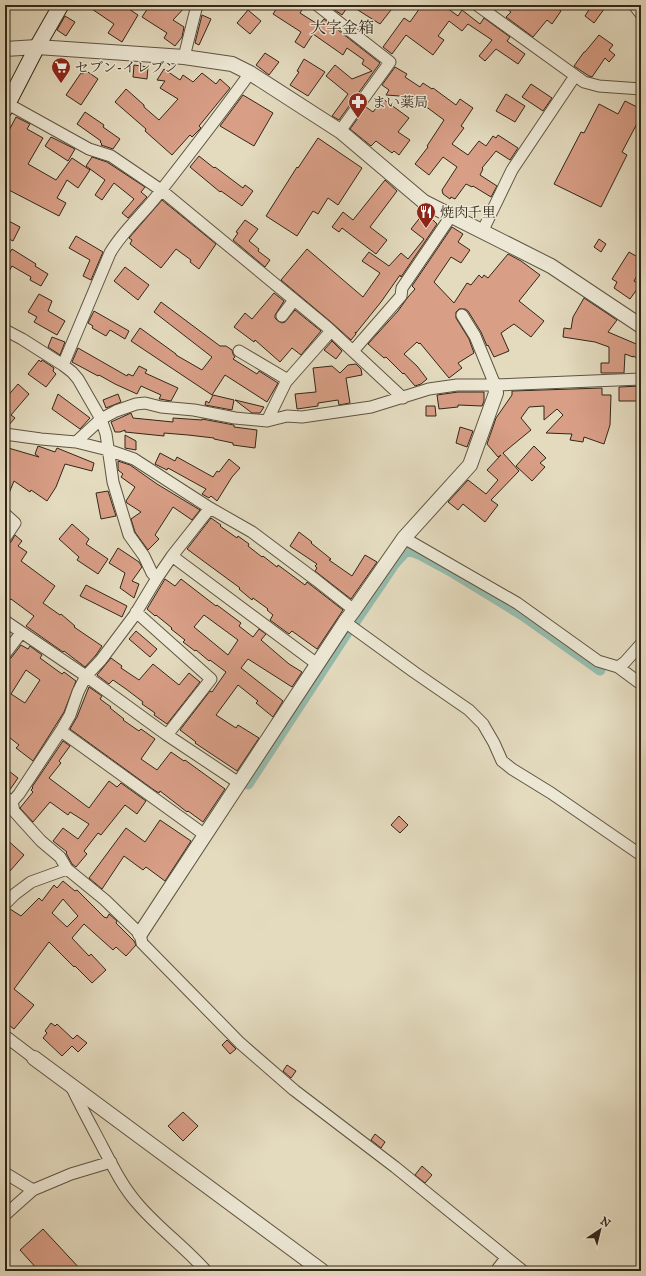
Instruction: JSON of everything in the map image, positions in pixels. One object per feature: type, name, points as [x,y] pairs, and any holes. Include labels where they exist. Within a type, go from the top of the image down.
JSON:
[{"type":"main road","points":[[6,107],[61,5]]},
{"type":"street","points":[[184,57],[197,5]]},
{"type":"street","points":[[317,5],[390,62],[340,131]]},
{"type":"street","points":[[477,5],[584,82],[599,86],[641,89]]},
{"type":"street","points":[[634,5],[641,14]]},
{"type":"street","points":[[5,49],[37,47],[184,57],[232,64],[250,73],[340,131],[424,202],[552,266],[641,326]]},
{"type":"street","points":[[63,365],[116,242],[161,190],[224,110],[250,73]]},
{"type":"street","points":[[482,232],[512,170],[575,76]]},
{"type":"street","points":[[6,107],[89,149],[110,156],[161,190],[331,331],[403,398]]},
{"type":"street","points":[[353,351],[401,296],[402,288],[451,216]]},
{"type":"street","points":[[282,316],[294,300]]},
{"type":"street","points":[[141,938],[204,835],[345,622],[404,538],[470,465],[496,393],[495,385],[475,336],[462,315]]},
{"type":"street","points":[[5,330],[63,365],[78,379],[101,419],[106,434],[113,482],[129,535],[144,556],[152,573],[157,578]]},
{"type":"street","points":[[267,421],[288,380],[331,331]]},
{"type":"street","points":[[239,351],[288,380]]},
{"type":"street","points":[[76,442],[101,419],[116,411],[136,404],[145,403],[161,407],[194,410],[234,418],[267,421],[287,416],[302,417],[371,407],[429,389],[457,385],[495,385],[641,379]]},
{"type":"street","points":[[5,434],[76,442],[108,450],[134,460],[210,508],[252,532],[354,610]]},
{"type":"street","points":[[210,508],[172,556],[136,612],[101,660],[86,676],[78,692],[70,715],[61,731],[7,802],[41,841],[60,857],[67,869],[105,900],[240,1043],[294,1090],[395,1167],[523,1271]]},
{"type":"street","points":[[5,514],[15,523],[5,538]]},
{"type":"street","points":[[404,538],[517,602],[598,661],[618,667],[641,684]]},
{"type":"street","points":[[172,556],[317,664]]},
{"type":"street","points":[[136,612],[211,679],[167,736]]},
{"type":"street","points":[[5,621],[86,676],[167,736],[238,783]]},
{"type":"street","points":[[345,622],[469,710],[483,724],[502,761],[512,769],[551,793],[641,855]]},
{"type":"street","points":[[5,654],[21,633]]},
{"type":"street","points":[[618,667],[625,662],[641,644]]},
{"type":"street","points":[[61,731],[204,835]]},
{"type":"street","points":[[5,904],[30,882],[67,869]]},
{"type":"street","points":[[5,1036],[322,1271]]},
{"type":"street","points":[[71,1085],[81,1109],[136,1202],[206,1271]]},
{"type":"street","points":[[5,1215],[33,1190],[71,1174],[111,1162]]},
{"type":"street","points":[[5,1173],[33,1190]]},
{"type":"street","points":[[496,1271],[506,1258]]},
{"type":"building","points":[[86,5],[123,5],[138,15],[122,42],[108,33],[114,24]]},
{"type":"building","points":[[150,5],[187,5],[173,20],[184,27],[182,37],[175,46],[164,38],[167,33],[142,17]]},
{"type":"building","points":[[279,5],[305,5],[300,13],[319,25],[324,19],[380,63],[339,120],[332,116],[348,94],[326,76],[335,65],[352,79],[372,71],[362,64],[364,60],[347,48],[343,55],[313,34],[304,48],[295,42],[301,32],[273,14]]},
{"type":"building","points":[[328,5],[349,5],[342,15]]},
{"type":"building","points":[[350,5],[384,5],[391,10],[380,24]]},
{"type":"building","points":[[422,5],[443,5],[458,16],[462,10],[480,24],[484,18],[510,37],[507,41],[525,54],[518,64],[496,49],[485,61],[479,56],[492,40],[468,24],[462,31],[449,21],[438,36],[444,40],[433,55],[406,35],[392,54],[383,47],[404,18],[410,22]]},
{"type":"building","points":[[502,5],[553,5],[561,11],[552,24],[547,20],[533,37],[506,17],[511,12]]},
{"type":"building","points":[[592,5],[607,5],[594,23],[585,16]]},
{"type":"building","points":[[248,10],[261,21],[250,34],[237,23]]},
{"type":"building","points":[[202,15],[211,19],[199,45],[195,43]]},
{"type":"building","points":[[65,16],[75,22],[66,36],[57,30]]},
{"type":"building","points":[[599,35],[613,45],[609,50],[615,55],[609,62],[605,58],[592,77],[574,66]]},
{"type":"building","points":[[265,53],[279,62],[269,75],[256,65]]},
{"type":"building","points":[[304,59],[325,72],[308,96],[290,85],[299,72],[297,71]]},
{"type":"building","points":[[134,65],[148,67],[147,79],[133,77]]},
{"type":"building","points":[[395,67],[407,74],[405,77],[420,87],[423,83],[432,89],[433,88],[456,105],[460,99],[473,108],[461,126],[464,128],[452,144],[468,155],[479,141],[486,146],[493,136],[496,138],[498,135],[518,148],[510,160],[496,151],[482,168],[483,169],[480,175],[497,186],[491,197],[473,186],[472,187],[466,184],[455,199],[451,197],[450,199],[443,194],[442,190],[457,167],[443,157],[429,175],[415,164],[428,147],[427,146],[444,120],[413,97],[386,95],[389,90],[382,85]]},
{"type":"building","points":[[164,69],[180,80],[183,75],[193,82],[202,73],[216,84],[220,79],[230,88],[199,126],[201,128],[192,137],[190,135],[172,155],[145,131],[146,129],[115,102],[126,89],[159,120],[178,99],[160,88],[165,81],[157,80]]},
{"type":"building","points":[[85,70],[98,79],[81,105],[66,95],[81,73],[83,74]]},
{"type":"building","points":[[531,84],[552,98],[543,111],[522,97]]},
{"type":"building","points":[[506,94],[525,106],[515,122],[496,111]]},
{"type":"building","points":[[243,95],[273,113],[254,146],[220,126]]},
{"type":"building","points":[[383,99],[409,118],[398,132],[410,140],[399,155],[394,151],[392,153],[376,141],[371,146],[350,129],[366,107],[373,112]]},
{"type":"building","points":[[625,101],[641,109],[641,116],[622,152],[627,155],[601,207],[554,184],[581,132],[584,133],[599,104],[618,114]]},
{"type":"building","points":[[85,112],[104,125],[103,127],[120,139],[113,149],[101,145],[101,141],[77,124]]},
{"type":"building","points":[[16,117],[30,124],[27,129],[43,138],[28,164],[56,180],[72,158],[90,170],[78,188],[67,180],[57,198],[66,203],[59,216],[5,188],[5,138]]},
{"type":"building","points":[[51,137],[75,149],[68,161],[45,146]]},
{"type":"building","points":[[318,138],[362,168],[338,205],[328,198],[318,214],[313,211],[297,236],[266,216],[297,167],[298,168]]},
{"type":"building","points":[[199,156],[243,188],[245,185],[253,191],[242,206],[221,191],[220,192],[190,167]]},
{"type":"building","points":[[92,157],[107,162],[145,187],[141,192],[147,197],[128,218],[122,213],[134,199],[114,183],[102,200],[95,195],[105,180],[86,166]]},
{"type":"building","points":[[385,180],[397,191],[370,227],[387,240],[376,254],[342,228],[339,232],[332,227],[343,212],[353,220]]},
{"type":"building","points":[[162,200],[216,244],[199,269],[190,262],[191,260],[176,249],[161,268],[130,244],[132,240],[129,238]]},
{"type":"building","points":[[422,215],[429,220],[431,218],[437,224],[401,277],[400,275],[381,302],[356,333],[355,332],[356,334],[351,340],[281,280],[307,249],[363,297],[380,273],[362,261],[369,252],[389,266],[401,253],[408,259],[424,239],[411,229]]},
{"type":"building","points":[[5,219],[20,227],[13,241],[5,237]]},
{"type":"building","points":[[245,220],[258,229],[249,241],[259,249],[258,251],[270,260],[265,267],[233,240],[238,233],[236,232]]},
{"type":"building","points":[[452,227],[463,234],[458,242],[470,250],[461,263],[451,257],[434,282],[454,303],[467,283],[471,285],[479,275],[482,278],[484,275],[488,278],[508,254],[521,261],[540,275],[519,301],[544,321],[531,337],[514,324],[501,333],[509,351],[494,357],[468,311],[465,309],[459,309],[456,312],[456,318],[469,339],[474,353],[458,363],[462,368],[449,378],[420,343],[419,344],[417,342],[404,354],[417,366],[427,379],[421,384],[415,386],[404,373],[403,374],[386,357],[384,358],[368,344],[398,311],[415,289],[412,286]]},
{"type":"building","points":[[76,236],[103,252],[91,280],[83,276],[90,260],[69,248]]},
{"type":"building","points":[[599,239],[606,244],[601,252],[594,247]]},
{"type":"building","points":[[12,249],[36,264],[35,266],[48,274],[41,286],[30,280],[31,277],[12,266],[5,278],[5,260]]},
{"type":"building","points":[[629,252],[641,259],[641,269],[634,281],[640,285],[630,299],[614,288],[617,282],[612,279]]},
{"type":"building","points":[[125,267],[149,285],[138,300],[114,281]]},
{"type":"building","points":[[274,293],[284,301],[275,315],[275,318],[278,321],[282,323],[285,322],[295,310],[321,331],[301,355],[292,348],[280,362],[255,340],[254,342],[234,327],[245,313],[252,319]]},
{"type":"building","points":[[39,294],[52,301],[48,311],[65,321],[57,335],[34,322],[37,317],[28,312]]},
{"type":"building","points":[[584,298],[617,320],[608,332],[641,346],[641,360],[625,354],[624,373],[601,373],[601,363],[609,363],[609,347],[595,342],[563,337],[564,328],[571,329],[573,317]]},
{"type":"building","points":[[161,302],[220,346],[226,346],[232,350],[235,357],[233,359],[257,374],[259,371],[278,383],[267,402],[225,375],[212,395],[131,341],[140,328],[176,355],[202,370],[212,357],[154,312]]},
{"type":"building","points":[[94,311],[129,331],[125,339],[110,330],[106,336],[92,328],[93,326],[88,323]]},
{"type":"building","points":[[52,337],[65,342],[60,355],[48,347]]},
{"type":"building","points":[[332,341],[342,351],[336,359],[324,350]]},
{"type":"building","points":[[78,348],[127,376],[128,374],[133,376],[139,366],[147,370],[145,373],[178,388],[171,401],[159,399],[161,395],[141,386],[137,394],[72,362]]},
{"type":"building","points":[[39,360],[41,362],[42,360],[54,368],[53,371],[56,374],[46,387],[28,374]]},
{"type":"building","points":[[356,364],[361,369],[362,375],[346,378],[350,403],[339,405],[338,400],[318,403],[318,406],[297,409],[295,394],[316,392],[313,368],[332,366],[340,373],[348,365]]},
{"type":"building","points":[[18,384],[29,394],[11,415],[15,418],[7,427],[5,427],[5,399]]},
{"type":"building","points":[[641,386],[641,401],[619,401],[619,387]]},
{"type":"building","points":[[602,388],[602,395],[611,395],[610,425],[604,444],[584,437],[583,442],[570,440],[572,434],[546,433],[563,415],[557,409],[544,420],[544,406],[529,407],[521,418],[531,430],[503,453],[519,471],[491,500],[498,505],[485,522],[463,504],[458,510],[448,502],[468,480],[486,494],[498,480],[487,470],[501,455],[498,457],[487,444],[496,418],[512,395],[512,391]]},
{"type":"building","points":[[458,392],[484,392],[484,401],[482,406],[458,405],[458,407],[439,409],[437,395]]},
{"type":"building","points":[[58,394],[90,418],[80,429],[52,409]]},
{"type":"building","points":[[118,394],[121,402],[106,408],[103,400]]},
{"type":"building","points":[[213,395],[234,400],[232,410],[205,405],[206,401],[209,403]]},
{"type":"building","points":[[235,400],[264,407],[260,413],[252,413]]},
{"type":"building","points":[[426,406],[435,406],[436,416],[426,416]]},
{"type":"building","points":[[131,413],[133,418],[173,422],[173,418],[202,419],[234,425],[234,427],[257,430],[255,448],[233,445],[233,443],[214,438],[188,435],[164,433],[164,436],[125,432],[125,430],[115,432],[111,422]]},
{"type":"building","points":[[460,427],[473,431],[467,447],[456,443]]},
{"type":"building","points":[[125,435],[136,441],[136,450],[125,448]]},
{"type":"building","points":[[38,446],[55,452],[57,448],[94,463],[92,471],[65,464],[56,487],[47,501],[14,481],[5,503],[5,474],[9,462],[5,462],[5,447],[39,457],[35,454]]},
{"type":"building","points":[[534,446],[546,458],[540,463],[545,467],[532,481],[516,466]]},
{"type":"building","points":[[160,453],[175,461],[177,457],[213,477],[229,459],[240,468],[232,477],[217,501],[211,496],[209,498],[202,494],[206,489],[168,468],[167,470],[155,464]]},
{"type":"building","points":[[118,461],[130,465],[157,484],[200,510],[192,520],[173,507],[155,535],[159,539],[148,550],[135,532],[131,519],[141,512],[126,501],[135,487],[121,477],[123,474],[118,470]]},
{"type":"building","points":[[108,491],[116,516],[101,519],[96,493]]},
{"type":"building","points":[[211,518],[237,538],[238,536],[249,544],[248,546],[262,557],[263,556],[277,567],[278,565],[305,585],[307,582],[343,610],[317,649],[292,631],[289,634],[270,620],[273,615],[267,610],[268,609],[253,598],[252,600],[239,589],[240,588],[187,549]]},
{"type":"building","points":[[72,524],[89,539],[86,544],[108,559],[98,574],[77,560],[79,557],[59,539]]},
{"type":"building","points":[[299,532],[331,559],[329,560],[352,576],[365,555],[377,562],[351,599],[315,571],[317,568],[315,566],[317,564],[290,546]]},
{"type":"building","points":[[15,535],[22,541],[18,546],[27,552],[21,561],[55,586],[43,603],[60,615],[61,614],[75,626],[74,627],[102,646],[85,667],[26,626],[34,616],[11,599],[5,604],[5,581],[9,575],[5,572],[5,545],[11,542]]},
{"type":"building","points":[[118,548],[139,562],[142,567],[132,581],[139,584],[134,598],[120,588],[125,573],[109,563]]},
{"type":"building","points":[[165,579],[175,586],[181,579],[241,623],[239,626],[253,637],[259,629],[266,634],[261,640],[289,664],[302,672],[292,687],[248,659],[241,668],[283,701],[273,717],[256,703],[258,701],[238,685],[216,715],[236,728],[238,725],[259,738],[237,771],[195,743],[196,742],[180,730],[210,691],[212,692],[226,672],[183,642],[185,640],[171,629],[172,628],[147,609]],"holes":[[[204,615],[238,640],[228,655],[194,627]]]},
{"type":"building","points":[[86,585],[127,606],[122,617],[80,596]]},
{"type":"building","points":[[136,631],[157,649],[150,657],[129,639]]},
{"type":"building","points":[[21,645],[28,649],[30,646],[42,655],[40,658],[62,674],[64,672],[76,681],[64,712],[33,761],[16,748],[19,745],[5,734],[5,661],[11,658]],"holes":[[[26,670],[40,680],[25,703],[11,694]]]},
{"type":"building","points":[[111,658],[122,666],[121,668],[139,680],[153,664],[179,685],[189,673],[200,682],[167,724],[154,715],[155,713],[142,704],[143,702],[126,689],[113,680],[109,684],[97,675]]},
{"type":"building","points":[[89,687],[102,696],[100,699],[111,707],[110,708],[124,719],[123,720],[139,731],[141,729],[155,739],[141,759],[157,770],[171,752],[184,761],[185,760],[225,789],[203,822],[188,811],[187,812],[160,791],[159,793],[154,790],[70,729],[77,717]]},
{"type":"building","points":[[63,741],[70,746],[59,761],[61,763],[49,778],[89,808],[109,781],[117,787],[121,783],[146,801],[137,814],[125,805],[101,835],[98,833],[84,851],[87,854],[76,867],[72,864],[66,853],[67,852],[53,841],[63,828],[78,839],[89,824],[70,812],[68,815],[50,802],[33,822],[20,808],[33,792],[31,790],[33,788],[32,787]]},
{"type":"building","points":[[5,768],[18,778],[9,791],[5,790]]},
{"type":"building","points":[[399,816],[408,825],[400,833],[391,825]]},
{"type":"building","points":[[160,820],[191,841],[165,881],[146,867],[143,870],[124,856],[102,889],[89,878],[126,828],[145,842]]},
{"type":"building","points":[[5,838],[24,855],[10,871],[5,866]]},
{"type":"building","points":[[63,881],[75,891],[77,890],[104,917],[107,918],[109,914],[117,921],[116,923],[134,941],[136,945],[126,956],[116,947],[113,950],[84,924],[72,938],[89,956],[91,954],[106,970],[92,983],[49,942],[14,989],[34,1005],[14,1029],[5,1022],[5,915],[10,909],[21,916],[39,898],[42,901],[54,885],[57,888]],"holes":[[[63,899],[78,916],[67,927],[52,913]]]},
{"type":"building","points":[[51,1023],[55,1026],[57,1024],[73,1039],[77,1035],[87,1043],[78,1052],[72,1046],[62,1056],[43,1038],[47,1033],[45,1031]]},
{"type":"building","points":[[227,1040],[236,1049],[230,1054],[222,1045]]},
{"type":"building","points":[[287,1065],[296,1071],[291,1078],[283,1071]]},
{"type":"building","points":[[183,1112],[198,1126],[183,1141],[168,1126]]},
{"type":"building","points":[[375,1134],[385,1142],[381,1148],[371,1140]]},
{"type":"building","points":[[422,1166],[432,1175],[425,1183],[415,1175]]},
{"type":"building","points":[[43,1229],[82,1271],[39,1271],[20,1250]]},
{"type":"waterway","points":[[355,622],[395,563],[405,552],[411,551],[454,573],[524,616],[600,670]]},
{"type":"waterway","points":[[248,784],[348,631]]},
{"type":"place","name":"セブン-イレブン","points":[[61,84]]},
{"type":"place","name":"まい薬局","points":[[358,119]]},
{"type":"place","name":"焼肉千里","points":[[426,229]]},
{"type":"district","name":"大字金箱","points":[[342,27]]}]
